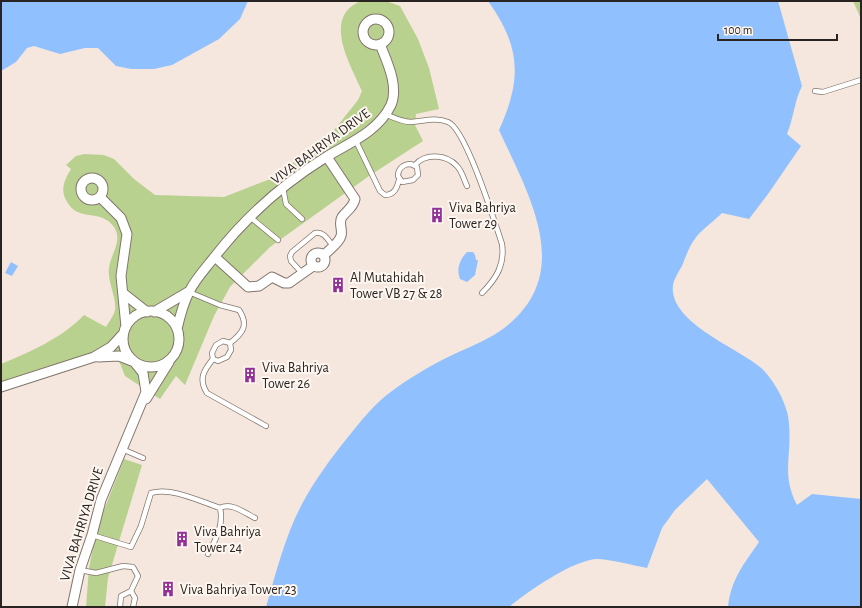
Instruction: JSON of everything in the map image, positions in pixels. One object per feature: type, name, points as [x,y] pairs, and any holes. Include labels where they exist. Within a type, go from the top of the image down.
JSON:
[{"type":"street","name":"VIVA BAHRIYA DRIVE","points":[[177,329],[189,292],[202,271],[250,217],[283,188],[327,157],[356,141],[374,127],[385,114],[392,101],[393,90],[391,75],[380,44]]},
{"type":"street","points":[[215,257],[248,287],[259,286],[272,277],[284,283],[288,283],[313,266],[321,266],[324,263],[324,255],[341,237],[342,231],[340,224],[342,218],[354,205],[355,199],[327,157]]},
{"type":"street","points":[[100,197],[121,218],[125,226],[126,239],[121,262],[124,348],[133,362]]},
{"type":"street","name":"VIVA BAHRIYA DRIVE","points":[[151,312],[189,292]]},
{"type":"street","points":[[94,357],[118,356],[145,367],[156,367],[171,359],[178,345],[177,329],[170,319],[151,312],[123,293]]},
{"type":"street","points":[[1,387],[94,357],[111,347],[132,318],[151,312]]},
{"type":"street","name":"VIVA BAHRIYA DRIVE","points":[[141,406],[171,359]]},
{"type":"street","name":"VIVA BAHRIYA DRIVE","points":[[72,607],[80,570],[92,535],[101,500],[146,392],[146,384],[143,373],[133,362]]},
{"type":"lane","points":[[815,90],[818,92],[823,92],[861,80]]},
{"type":"lane","points":[[385,114],[410,122],[428,119],[444,121],[454,127],[461,136],[498,233],[503,254],[498,274],[482,293]]},
{"type":"lane","points":[[356,141],[380,191],[386,195],[392,194],[395,191],[399,180],[398,174],[403,166],[408,164],[415,165],[419,169],[416,178],[405,182],[399,180]]},
{"type":"lane","points":[[415,165],[421,158],[429,155],[440,157],[458,166],[467,186]]},
{"type":"lane","points":[[283,188],[286,204],[302,219]]},
{"type":"lane","points":[[250,217],[278,240]]},
{"type":"lane","points":[[302,273],[291,261],[290,256],[292,252],[315,233],[319,232],[323,234],[333,246]]},
{"type":"lane","points":[[189,292],[220,305],[239,310],[245,320],[244,328],[239,336],[230,343]]},
{"type":"lane","points":[[223,341],[230,343],[231,350],[227,357],[218,362],[214,359],[212,353],[216,345],[223,341]]},
{"type":"lane","points":[[214,359],[205,369],[202,378],[203,386],[207,392],[266,426]]},
{"type":"lane","points":[[122,449],[142,458]]},
{"type":"lane","points":[[92,535],[131,547],[141,526],[151,493],[160,490],[220,508],[225,506],[234,508],[255,518]]},
{"type":"lane","points":[[208,554],[219,532],[222,516],[220,508]]},
{"type":"lane","points":[[80,570],[96,573],[123,566],[134,567],[138,576],[131,591],[121,596],[120,607]]},
{"type":"lane","points":[[131,591],[135,598],[134,607]]},
{"type":"green space","points":[[361,1],[386,1],[400,6],[418,39],[429,68],[439,109],[416,114],[415,125],[423,141],[369,176],[270,247],[230,287],[214,316],[185,385],[176,376],[160,399],[125,376],[112,343],[99,351],[1,382],[1,364],[45,344],[66,331],[84,315],[106,327],[115,310],[115,300],[109,268],[117,242],[116,232],[114,227],[108,221],[96,216],[77,212],[71,207],[63,192],[65,180],[71,169],[66,165],[76,156],[84,154],[104,155],[114,159],[134,179],[155,195],[224,197],[273,178],[331,134],[358,100],[362,91],[346,56],[342,43],[341,30],[343,18],[349,8]]},
{"type":"green space","points":[[853,1],[861,1],[861,19]]},
{"type":"green space","points":[[124,459],[142,465],[108,578],[105,607],[86,607],[89,568],[97,528]]},
{"type":"water","points":[[1,1],[248,1],[240,19],[219,39],[172,65],[154,69],[131,69],[116,66],[98,48],[85,48],[60,54],[34,46],[27,48],[16,62],[1,71]]},
{"type":"water","points":[[488,1],[778,1],[802,86],[787,134],[801,146],[749,219],[722,213],[697,236],[690,246],[682,266],[674,280],[674,298],[681,311],[693,322],[706,333],[760,367],[777,388],[784,403],[788,418],[790,436],[788,465],[789,484],[797,505],[812,494],[861,499],[861,607],[728,607],[735,580],[743,565],[759,542],[707,479],[675,510],[662,528],[647,568],[616,561],[598,559],[588,560],[576,564],[551,577],[509,607],[266,607],[286,542],[302,504],[329,461],[363,419],[386,396],[425,369],[481,342],[500,331],[524,309],[537,286],[542,261],[540,235],[533,208],[523,182],[499,130],[512,95],[514,64],[512,49],[507,33]]},
{"type":"water","points":[[467,252],[473,252],[476,260],[478,260],[475,275],[467,282],[460,279],[458,272],[462,258]]},
{"type":"water","points":[[11,262],[18,266],[12,276],[5,273]]},
{"type":"place","name":"Viva Bahriya Tower 29","points":[[437,215]]},
{"type":"place","name":"Al Mutahidah Tower VB 27 & 28","points":[[338,285]]},
{"type":"place","name":"Viva Bahriya Tower 26","points":[[250,375]]},
{"type":"place","name":"Viva Bahriya Tower 24","points":[[182,539]]},
{"type":"place","name":"Viva Bahriya Tower 23","points":[[168,589]]}]
